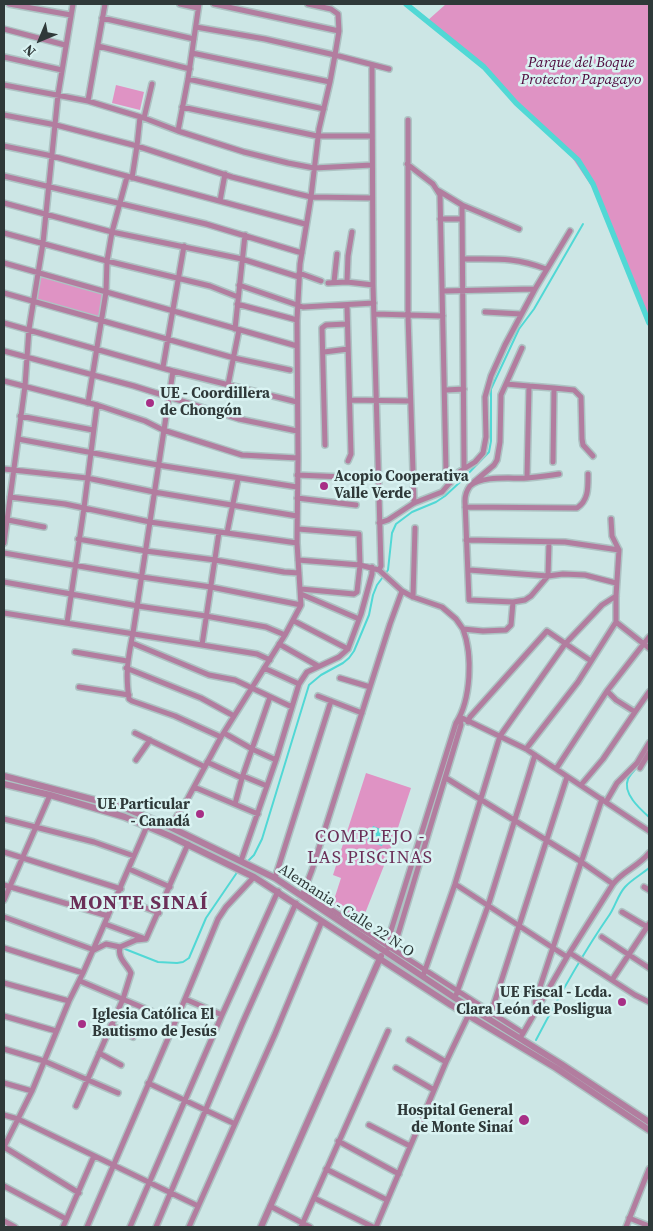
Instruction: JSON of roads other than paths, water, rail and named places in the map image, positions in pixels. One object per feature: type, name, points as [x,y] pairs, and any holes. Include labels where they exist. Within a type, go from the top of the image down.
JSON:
[{"type":"street","points":[[9,4],[71,15]]},
{"type":"street","points":[[4,543],[25,386],[29,329],[35,302],[43,243],[58,94],[73,4]]},
{"type":"street","points":[[88,101],[104,4]]},
{"type":"street","points":[[178,131],[190,68],[198,6],[180,4]]},
{"type":"street","points":[[214,4],[339,31]]},
{"type":"street","points":[[170,827],[222,735],[270,660],[301,606],[297,543],[297,320],[299,275],[318,136],[340,25],[338,14],[332,9],[308,4]]},
{"type":"street","points":[[102,18],[194,40]]},
{"type":"street","points":[[196,27],[265,39],[389,69]]},
{"type":"street","points":[[4,29],[66,45]]},
{"type":"street","points":[[98,46],[190,68]]},
{"type":"street","points":[[192,53],[330,82]]},
{"type":"street","points":[[4,57],[62,70]]},
{"type":"street","points":[[372,64],[372,198],[381,566],[379,570]]},
{"type":"street","points":[[188,78],[324,109]]},
{"type":"street","points":[[88,403],[102,321],[112,232],[129,178],[142,117],[152,84]]},
{"type":"street","points":[[4,85],[88,101],[142,117],[178,131],[244,152],[314,168],[372,165]]},
{"type":"street","points":[[182,108],[318,136],[372,136]]},
{"type":"street","points":[[4,115],[56,125],[137,146],[224,174],[311,197],[372,198]]},
{"type":"street","points":[[408,120],[408,315],[414,503]]},
{"type":"street","points":[[4,146],[52,156],[305,224]]},
{"type":"street","points":[[407,164],[439,191],[462,205],[519,229]]},
{"type":"street","points":[[220,201],[224,174]]},
{"type":"street","points":[[4,176],[206,224],[302,253]]},
{"type":"street","points":[[439,191],[446,390],[446,471],[450,483]]},
{"type":"street","points":[[4,203],[112,232],[242,259],[321,280]]},
{"type":"street","points":[[462,205],[464,467]]},
{"type":"street","points":[[440,219],[462,219]]},
{"type":"street","points":[[379,523],[388,520],[414,503],[442,492],[464,467],[475,462],[484,453],[486,391],[502,352],[534,289],[570,231]]},
{"type":"street","points":[[347,282],[348,256],[352,232]]},
{"type":"street","points":[[4,233],[220,289],[237,301],[297,320]]},
{"type":"street","points":[[228,386],[234,358],[237,301],[245,235]]},
{"type":"street","points":[[163,367],[184,246]]},
{"type":"street","points":[[337,254],[331,283],[347,282],[374,285]]},
{"type":"street","points":[[463,259],[511,259],[546,269]]},
{"type":"street","points":[[4,262],[297,346]]},
{"type":"street","points":[[239,285],[298,306],[313,307],[374,303]]},
{"type":"street","points":[[443,291],[534,289]]},
{"type":"street","points":[[4,293],[234,358],[290,370]]},
{"type":"street","points":[[347,305],[351,454],[348,461]]},
{"type":"street","points":[[485,312],[521,314]]},
{"type":"street","points":[[375,314],[444,316]]},
{"type":"street","points":[[4,323],[228,386],[297,402]]},
{"type":"street","points":[[325,445],[322,327],[347,324]]},
{"type":"street","points":[[522,348],[501,398],[500,442],[497,460],[471,486],[465,496],[469,600],[513,602],[525,600],[531,596],[548,576],[549,542]]},
{"type":"street","points":[[324,352],[348,349]]},
{"type":"street","points":[[4,351],[168,396],[238,418],[297,431]]},
{"type":"street","points":[[173,371],[134,633],[126,668],[129,699],[222,735],[276,760]]},
{"type":"street","points":[[4,381],[97,405],[145,420],[164,430],[242,455],[298,458]]},
{"type":"street","points":[[506,384],[574,390],[581,397],[583,445],[593,456]]},
{"type":"street","points":[[527,478],[529,386]]},
{"type":"street","points":[[553,462],[554,388]]},
{"type":"street","points":[[446,390],[464,389]]},
{"type":"street","points":[[350,400],[410,400]]},
{"type":"street","points":[[67,623],[97,405]]},
{"type":"street","points":[[20,416],[93,430]]},
{"type":"street","points":[[18,439],[238,479],[297,487]]},
{"type":"street","points":[[4,469],[88,478],[154,492],[298,516]]},
{"type":"street","points":[[471,486],[488,480],[558,474]]},
{"type":"street","points":[[465,507],[577,508],[585,502],[587,496],[588,474]]},
{"type":"street","points":[[297,475],[344,477]]},
{"type":"street","points":[[227,533],[238,479]]},
{"type":"street","points":[[10,497],[84,508],[150,522],[297,543]]},
{"type":"street","points":[[297,498],[356,505]]},
{"type":"street","points":[[526,749],[578,682],[616,622],[618,550],[612,536],[611,519]]},
{"type":"street","points":[[8,520],[44,527]]},
{"type":"street","points":[[413,597],[415,528]]},
{"type":"street","points":[[298,529],[359,534],[360,565],[356,594],[301,592]]},
{"type":"street","points":[[202,644],[219,532]]},
{"type":"street","points":[[78,538],[146,551],[299,573]]},
{"type":"street","points":[[466,540],[549,542],[592,545],[618,550]]},
{"type":"street","points":[[4,553],[210,587],[301,606]]},
{"type":"street","points":[[261,1227],[379,958],[396,941],[461,725],[460,718],[468,681],[466,637],[456,619],[442,607],[402,591],[379,570],[372,567],[298,560]]},
{"type":"street","points":[[242,861],[299,684],[307,672],[338,657],[348,649],[359,620],[372,574],[372,567]]},
{"type":"street","points":[[468,570],[548,576],[562,574],[585,575],[616,583]]},
{"type":"street","points":[[4,582],[266,627],[285,635]]},
{"type":"street","points":[[303,894],[402,591]]},
{"type":"street","points":[[301,592],[359,620]]},
{"type":"street","points":[[424,974],[500,736],[565,644],[602,605],[616,596]]},
{"type":"street","points":[[463,629],[483,631],[506,630],[511,625],[513,602]]},
{"type":"street","points":[[4,613],[202,644],[257,654],[270,660]]},
{"type":"street","points":[[294,620],[348,649]]},
{"type":"street","points":[[616,622],[649,648]]},
{"type":"street","points":[[468,722],[470,717],[545,632],[549,632],[591,661]]},
{"type":"street","points":[[556,769],[607,692],[649,637]]},
{"type":"street","points":[[132,643],[209,675],[235,680],[253,687],[292,707]]},
{"type":"street","points":[[279,644],[318,666]]},
{"type":"street","points":[[75,652],[127,661]]},
{"type":"street","points":[[126,668],[201,698],[234,716]]},
{"type":"street","points":[[264,668],[299,684]]},
{"type":"street","points":[[340,678],[370,687]]},
{"type":"street","points":[[79,687],[129,695]]},
{"type":"street","points":[[607,692],[635,712]]},
{"type":"street","points":[[581,785],[603,759],[649,692]]},
{"type":"street","points":[[318,696],[362,713]]},
{"type":"street","points":[[235,804],[270,697]]},
{"type":"street","points":[[275,878],[331,701]]},
{"type":"street","points":[[460,718],[526,749],[649,831]]},
{"type":"street","points":[[387,949],[456,723],[460,718]]},
{"type":"street","points":[[135,733],[206,764],[267,786]]},
{"type":"street","points":[[136,760],[150,740]]},
{"type":"street","points":[[537,1009],[535,1002],[552,947],[580,861],[604,800],[637,763],[649,743]]},
{"type":"street","points":[[640,768],[649,753]]},
{"type":"street","points":[[456,995],[488,906],[535,755]]},
{"type":"street","name":"Alemania - Calle 22 N-O","points":[[4,776],[125,808],[170,827],[275,878],[303,894],[456,995],[522,1036],[649,1122]]},
{"type":"street","points":[[490,1016],[567,777]]},
{"type":"street","points":[[446,778],[580,861],[613,884]]},
{"type":"street","name":"Alemania - Calle 22 N-O","points":[[4,784],[125,817],[188,844],[252,876],[278,891],[468,1016],[556,1068],[649,1130]]},
{"type":"street","points":[[194,787],[258,814]]},
{"type":"street","points":[[4,900],[50,795]]},
{"type":"street","points":[[4,819],[94,842],[134,856]]},
{"type":"street","points":[[79,1193],[4,1147],[32,1091],[69,1001],[94,950],[147,826]]},
{"type":"street","points":[[146,939],[188,844]]},
{"type":"street","points":[[4,852],[121,888]]},
{"type":"street","points":[[522,1036],[568,955],[613,884],[618,878],[640,863],[649,853]]},
{"type":"street","points":[[129,869],[170,887]]},
{"type":"street","points":[[87,1227],[218,919],[252,876]]},
{"type":"street","points":[[4,884],[108,916]]},
{"type":"street","points":[[454,884],[552,947],[649,1002]]},
{"type":"street","points":[[130,1227],[278,891]]},
{"type":"street","points":[[117,897],[159,913]]},
{"type":"street","points":[[156,1227],[296,903]]},
{"type":"street","points":[[612,980],[649,926],[622,912]]},
{"type":"street","points":[[4,917],[94,950],[106,944],[120,947],[136,940],[146,939]]},
{"type":"street","points":[[189,1227],[322,921]]},
{"type":"street","points":[[105,924],[146,939]]},
{"type":"street","points":[[602,937],[649,968]]},
{"type":"street","points":[[76,1106],[123,999],[131,973],[121,958],[120,947]]},
{"type":"street","points":[[4,948],[83,974]]},
{"type":"street","points":[[80,981],[153,1012]]},
{"type":"street","points":[[4,983],[69,1001]]},
{"type":"street","points":[[185,999],[222,1015]]},
{"type":"street","points":[[4,1016],[56,1032]]},
{"type":"street","points":[[314,1198],[374,1227],[468,1016]]},
{"type":"street","points":[[111,1025],[133,1037]]},
{"type":"street","points":[[302,1225],[388,1031]]},
{"type":"street","points":[[409,1040],[446,1062]]},
{"type":"street","points":[[4,1049],[44,1061],[118,1093]]},
{"type":"street","points":[[99,1053],[121,1065]]},
{"type":"street","points":[[396,1068],[434,1090]]},
{"type":"street","points":[[4,1083],[32,1091]]},
{"type":"street","points":[[148,1083],[235,1124]]},
{"type":"street","points":[[4,1115],[18,1119],[198,1206]]},
{"type":"street","points":[[369,1125],[410,1146]]},
{"type":"street","points":[[338,1141],[399,1174]]},
{"type":"street","points":[[63,1227],[94,1156]]},
{"type":"street","points":[[626,1227],[649,1169]]},
{"type":"street","points":[[326,1170],[387,1200]]},
{"type":"street","points":[[4,1186],[66,1219]]},
{"type":"street","points":[[270,1206],[302,1225],[310,1227]]},
{"type":"street","points":[[630,1218],[649,1226]]},
{"type":"street","points":[[4,1221],[15,1227]]},
{"type":"water","points":[[373,826],[388,832],[382,846],[367,841]]},
{"type":"waterway","points":[[406,4],[484,67],[516,103],[578,160],[593,184],[649,323]]},
{"type":"waterway","points":[[247,862],[254,855],[262,839],[309,685],[321,675],[343,663],[354,651],[369,615],[377,585],[388,570],[392,533],[396,524],[412,512],[445,496],[489,452],[491,441],[491,389],[519,329],[534,309],[583,224]]},
{"type":"waterway","points":[[644,755],[649,748]]},
{"type":"waterway","points":[[638,766],[628,779],[627,790],[641,810],[649,817]]},
{"type":"waterway","points":[[536,1040],[570,977],[622,891],[630,882],[649,868]]},
{"type":"waterway","points":[[125,949],[158,962],[177,963],[189,958],[206,918],[238,871]]},
{"type":"place","name":"UE - Coordillera de Chongón","points":[[150,403]]},
{"type":"place","name":"Acopio Cooperativa Valle Verde","points":[[324,486]]},
{"type":"place","name":"UE Particular - Canadá","points":[[200,814]]},
{"type":"place","name":"UE Fiscal - Lcda. Clara León de Posligua","points":[[622,1002]]},
{"type":"place","name":"Iglesia Católica El Bautismo de Jesús","points":[[82,1024]]},
{"type":"place","name":"Hospital General de Monte Sinaí","points":[[524,1120]]},
{"type":"district","name":"COMPLEJO - LAS PISCINAS","points":[[370,848]]},
{"type":"district","name":"MONTE SINAÍ","points":[[139,904]]},
{"type":"park label","name":"Parque del Boque Protector Papagayo","points":[[581,72]]}]
